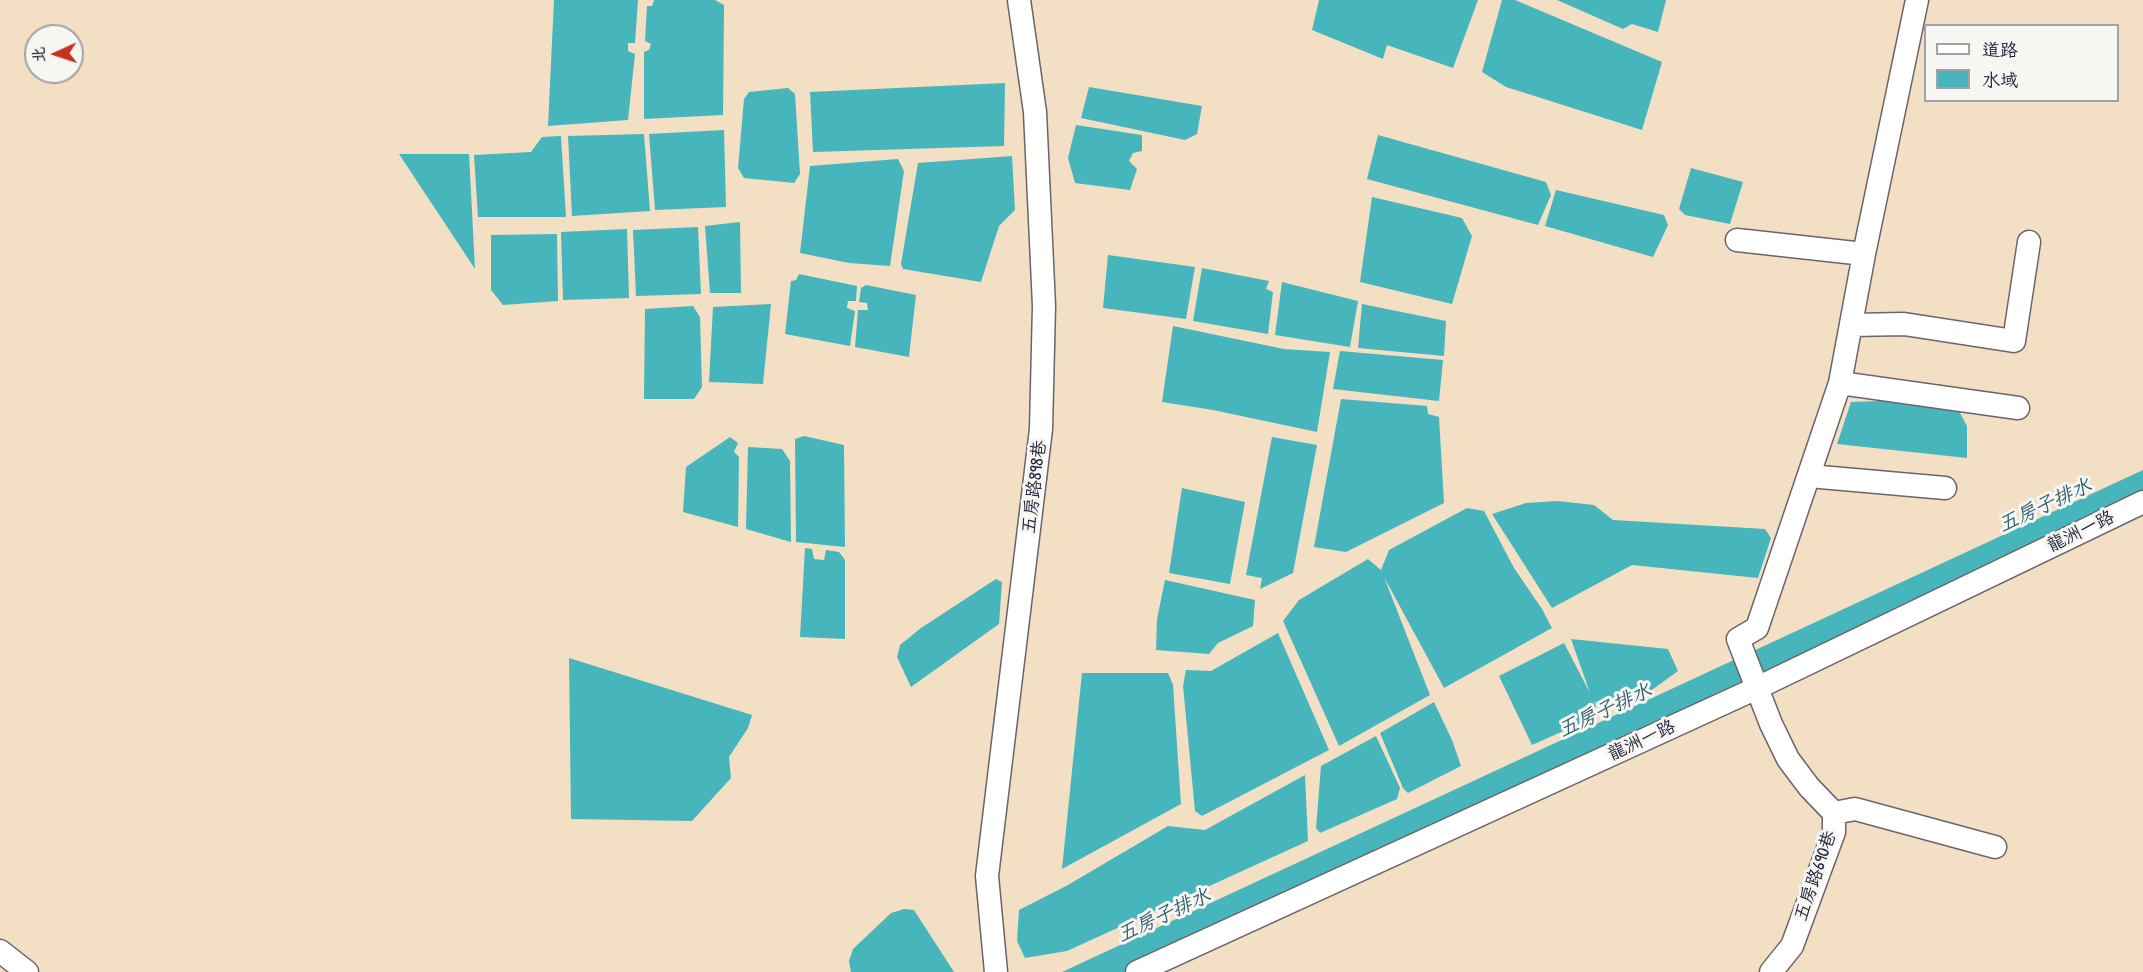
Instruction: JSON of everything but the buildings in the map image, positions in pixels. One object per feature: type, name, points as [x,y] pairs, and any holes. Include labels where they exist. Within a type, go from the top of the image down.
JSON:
[{"type":"street","name":"五房路898巷","points":[[996,972],[987,876],[1042,418],[1044,306],[1035,112],[1019,0]]},
{"type":"street","points":[[1917,0],[1864,254],[1840,383],[1809,476],[1945,488]]},
{"type":"street","points":[[1737,240],[1864,254]]},
{"type":"street","points":[[1852,325],[1904,324],[2014,341],[2029,242]]},
{"type":"street","points":[[1840,383],[2018,408]]},
{"type":"street","name":"五房路690巷","points":[[1771,972],[1792,946],[1834,832],[1834,813],[1809,787],[1788,759],[1771,724],[1738,639],[1757,628],[1809,476]]},
{"type":"street","name":"龍洲一路","points":[[1137,972],[1757,688],[2143,502]]},
{"type":"street","points":[[1834,813],[1855,809],[1995,847]]},
{"type":"street","points":[[0,951],[27,972]]},
{"type":"water","points":[[554,0],[638,0],[635,43],[628,43],[628,51],[635,54],[628,120],[548,126]]},
{"type":"water","points":[[654,0],[715,0],[724,5],[723,115],[644,119],[644,52],[649,50],[651,44],[645,41],[647,6],[652,6]]},
{"type":"water","points":[[1319,0],[1478,0],[1453,68],[1387,45],[1383,59],[1312,30]]},
{"type":"water","points":[[1502,0],[1515,0],[1662,62],[1642,130],[1506,87],[1482,72]]},
{"type":"water","points":[[1557,0],[1666,0],[1658,32],[1632,24],[1623,29]]},
{"type":"water","points":[[1005,83],[1004,146],[813,152],[810,92]]},
{"type":"water","points":[[1089,87],[1202,106],[1197,134],[1185,140],[1081,118]]},
{"type":"water","points":[[788,88],[795,94],[800,174],[794,183],[744,178],[738,168],[744,99],[749,92]]},
{"type":"water","points":[[1076,125],[1142,135],[1142,151],[1133,153],[1129,161],[1137,169],[1130,190],[1075,183],[1068,158]]},
{"type":"water","points":[[724,130],[726,207],[655,210],[649,134]]},
{"type":"water","points":[[644,134],[650,211],[572,216],[568,136]]},
{"type":"water","points":[[1378,135],[1546,182],[1551,195],[1538,225],[1367,179]]},
{"type":"water","points":[[561,136],[566,217],[478,217],[474,155],[531,152],[542,137]]},
{"type":"water","points":[[399,154],[469,154],[475,269]]},
{"type":"water","points":[[1012,156],[1015,210],[999,226],[981,282],[903,269],[901,264],[918,163]]},
{"type":"water","points":[[898,159],[904,171],[890,266],[849,263],[800,253],[810,166]]},
{"type":"water","points":[[1691,168],[1743,182],[1730,224],[1685,215],[1679,209]]},
{"type":"water","points":[[1556,190],[1664,215],[1668,225],[1653,257],[1545,226]]},
{"type":"water","points":[[1372,197],[1462,218],[1472,236],[1452,304],[1360,282]]},
{"type":"water","points":[[740,222],[741,293],[710,293],[705,226]]},
{"type":"water","points":[[698,227],[701,294],[636,296],[633,230]]},
{"type":"water","points":[[627,229],[629,298],[563,300],[561,232]]},
{"type":"water","points":[[557,234],[558,301],[503,305],[491,290],[491,235]]},
{"type":"water","points":[[1108,255],[1195,267],[1186,319],[1103,308]]},
{"type":"water","points":[[1202,268],[1269,281],[1266,289],[1273,292],[1268,334],[1193,321]]},
{"type":"water","points":[[799,274],[857,286],[856,301],[848,301],[847,308],[855,311],[850,346],[785,334],[791,281],[796,280]]},
{"type":"water","points":[[1282,282],[1358,301],[1350,347],[1275,335]]},
{"type":"water","points":[[866,285],[916,295],[909,357],[855,347],[858,310],[868,310],[867,303],[859,302],[861,288]]},
{"type":"water","points":[[771,304],[763,384],[709,382],[713,307]]},
{"type":"water","points":[[1362,304],[1446,321],[1444,356],[1358,348]]},
{"type":"water","points":[[693,306],[700,317],[702,387],[694,399],[644,399],[645,309]]},
{"type":"water","points":[[1173,326],[1284,349],[1330,352],[1317,432],[1213,410],[1162,402]]},
{"type":"water","points":[[1340,351],[1443,360],[1439,401],[1333,389]]},
{"type":"water","points":[[1341,399],[1427,406],[1428,414],[1439,417],[1444,503],[1346,552],[1314,547]]},
{"type":"water","points":[[1909,400],[1959,411],[1967,426],[1967,458],[1837,444],[1851,402]]},
{"type":"water","points":[[804,436],[844,445],[845,547],[796,542],[795,439]]},
{"type":"water","points":[[730,437],[738,443],[734,452],[739,457],[738,527],[683,512],[686,467]]},
{"type":"water","points":[[1272,437],[1317,445],[1293,573],[1260,589],[1262,578],[1246,575]]},
{"type":"water","points":[[748,447],[782,449],[790,461],[791,542],[746,529]]},
{"type":"water","points":[[2143,470],[2143,507],[1130,972],[1062,972]]},
{"type":"water","points":[[1182,488],[1245,502],[1230,584],[1169,573]]},
{"type":"water","points":[[1557,501],[1594,505],[1613,520],[1765,529],[1771,538],[1758,578],[1632,565],[1552,608],[1492,514],[1526,503]]},
{"type":"water","points":[[1467,508],[1484,511],[1514,568],[1552,628],[1444,688],[1384,577],[1430,695],[1339,746],[1283,621],[1299,600],[1368,559],[1381,570],[1389,550]]},
{"type":"water","points":[[805,548],[812,549],[814,559],[824,560],[826,550],[839,552],[845,560],[845,639],[800,637]]},
{"type":"water","points":[[996,579],[1002,582],[999,624],[911,687],[897,657],[900,645],[921,628]]},
{"type":"water","points":[[1165,580],[1255,600],[1253,626],[1218,643],[1209,654],[1156,650],[1157,619]]},
{"type":"water","points":[[1278,633],[1329,750],[1202,816],[1195,811],[1183,686],[1186,670],[1211,671]]},
{"type":"water","name":"五房子排水","points":[[1571,639],[1668,649],[1678,671],[1645,695],[1605,712],[1594,701],[1596,706],[1588,720],[1532,745],[1499,676],[1564,643],[1590,693]]},
{"type":"water","points":[[569,658],[752,715],[748,728],[729,757],[731,778],[692,821],[571,819]]},
{"type":"water","points":[[1082,673],[1168,673],[1173,685],[1181,804],[1062,869]]},
{"type":"water","points":[[1434,702],[1452,740],[1461,766],[1408,793],[1403,788],[1380,733]]},
{"type":"water","points":[[1376,736],[1400,788],[1397,799],[1320,833],[1316,828],[1321,766]]},
{"type":"water","points":[[1305,775],[1308,841],[1067,951],[1025,958],[1017,941],[1019,910],[1068,885],[1168,826],[1205,830]]},
{"type":"water","points":[[904,909],[914,910],[954,972],[851,972],[849,961],[853,949],[891,913]]}]
